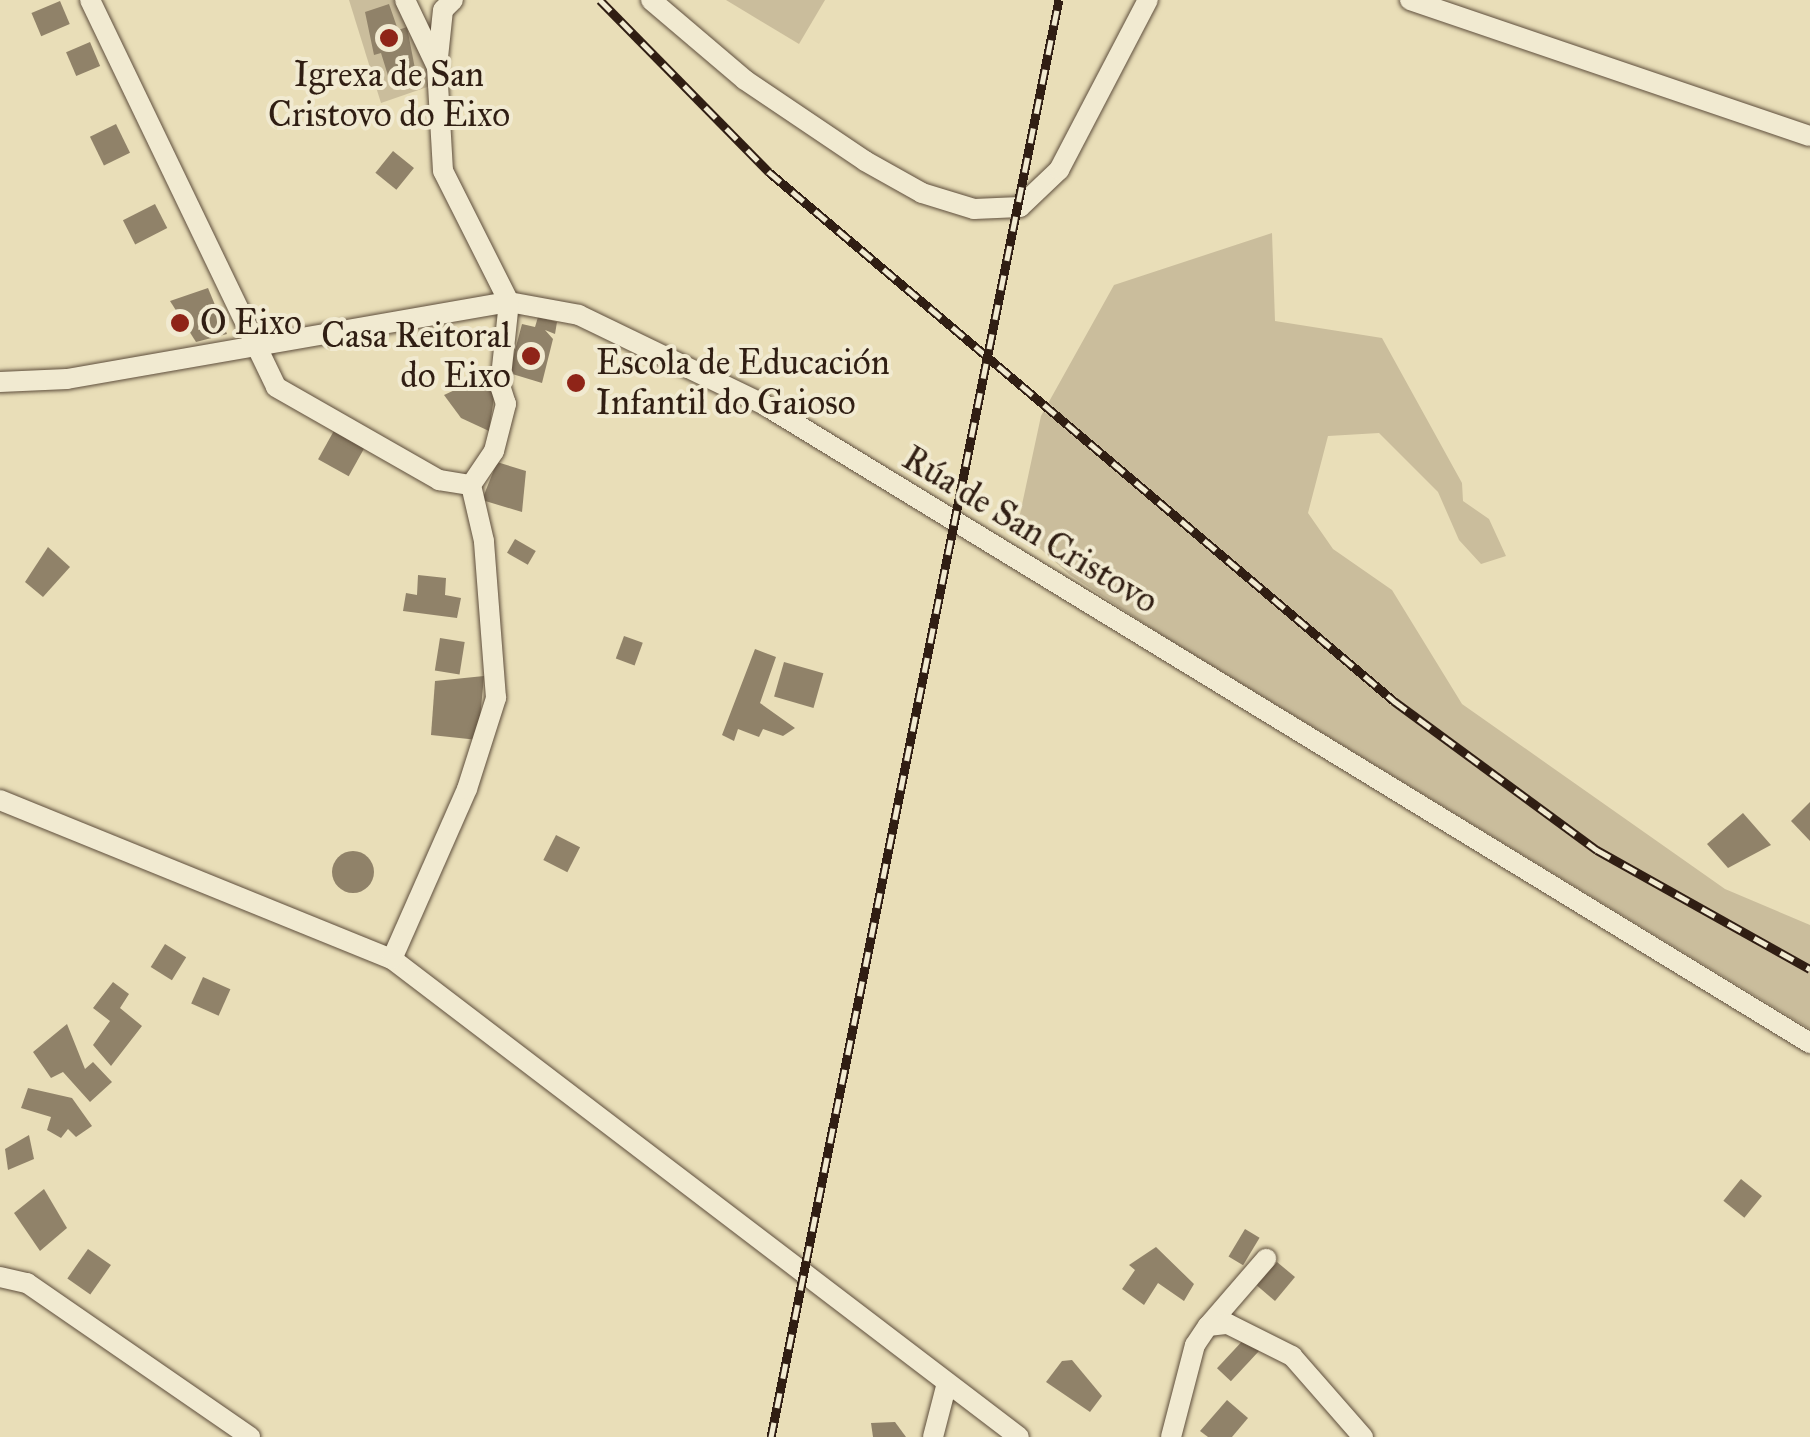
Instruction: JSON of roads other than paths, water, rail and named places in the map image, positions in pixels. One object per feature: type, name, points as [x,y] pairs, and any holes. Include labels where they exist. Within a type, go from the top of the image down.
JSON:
[{"type":"street","points":[[90,0],[276,387],[439,480],[471,485]]},
{"type":"street","points":[[404,0],[437,66]]},
{"type":"street","points":[[392,959],[467,789],[496,698],[484,542],[471,485],[494,451],[506,404],[500,386],[510,302],[443,171],[437,66],[442,10],[453,0]]},
{"type":"street","points":[[651,0],[744,80],[865,162],[922,193],[974,209],[1020,207],[1059,170],[1148,0]]},
{"type":"street","points":[[1410,0],[1810,136]]},
{"type":"street","name":"Rúa de San Cristovo","points":[[0,382],[255,349],[510,302],[624,334],[764,404],[1810,1043]]},
{"type":"street","points":[[0,800],[392,959],[1019,1437]]},
{"type":"street","points":[[1170,1437],[1208,1326],[1266,1259]]},
{"type":"street","points":[[0,1277],[27,1283],[250,1437]]},
{"type":"street","points":[[1208,1326],[1228,1324],[1292,1356],[1363,1437]]},
{"type":"street","points":[[933,1437],[947,1382]]},
{"type":"railway","points":[[600,0],[769,172],[1394,701],[1597,850],[1810,969]]},
{"type":"railway","points":[[771,1437],[1059,0]]},
{"type":"place","name":"Igrexa de San Cristovo do Eixo","points":[[389,38]]},
{"type":"place","name":"O Eixo","points":[[180,323]]},
{"type":"place","name":"Casa Reitoral do Eixo","points":[[531,356]]},
{"type":"place","name":"Escola de Educación Infantil do Gaioso","points":[[576,383]]}]
